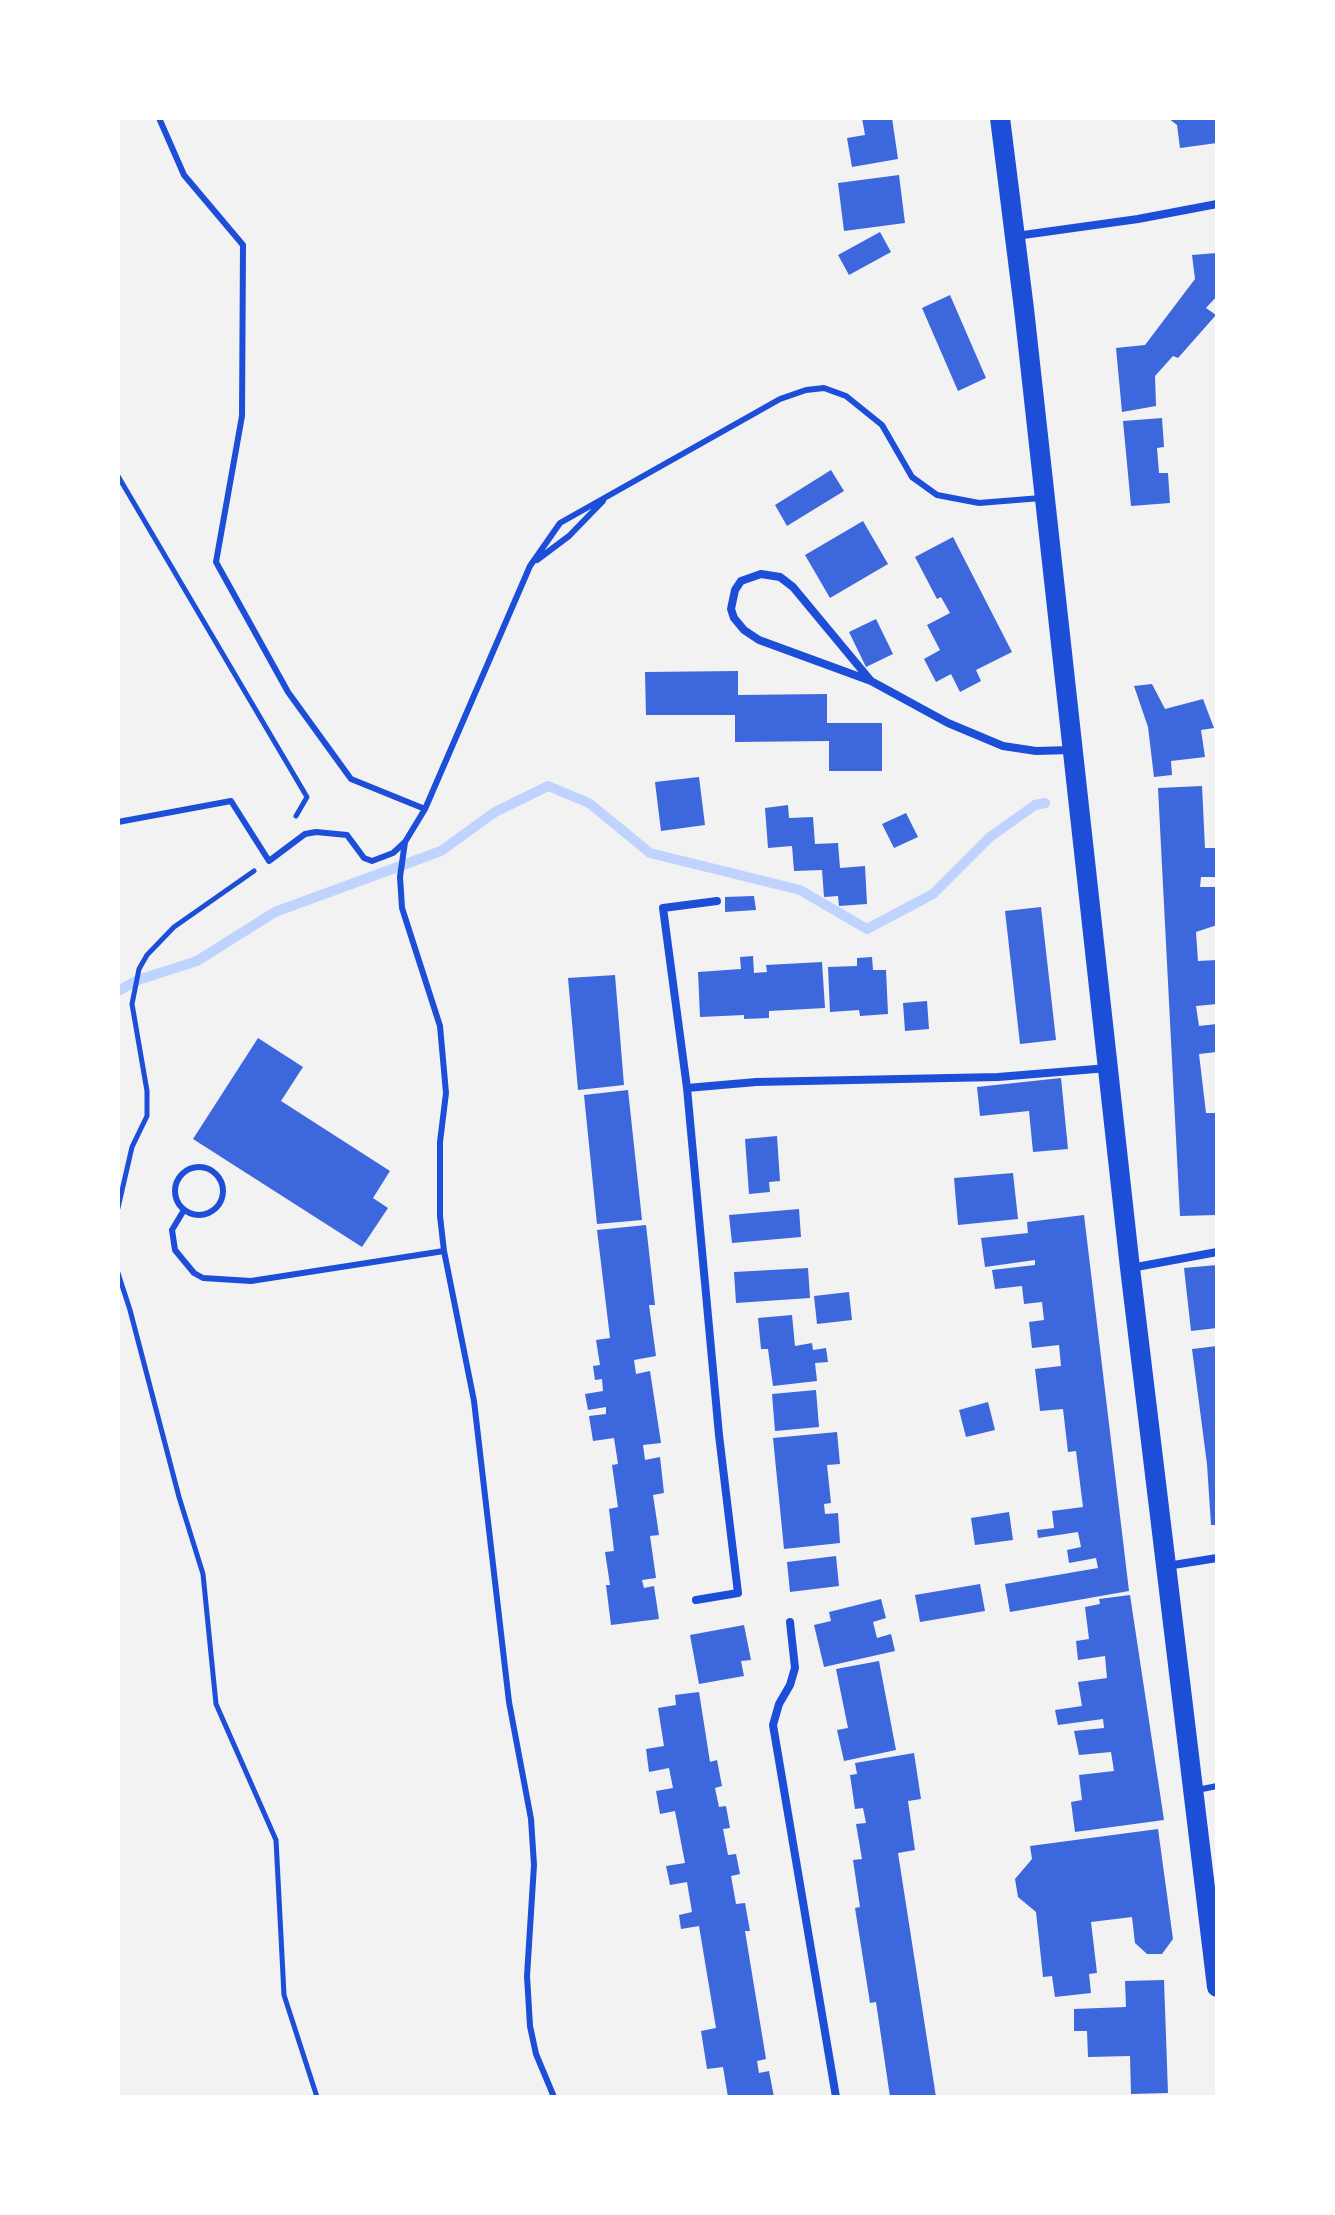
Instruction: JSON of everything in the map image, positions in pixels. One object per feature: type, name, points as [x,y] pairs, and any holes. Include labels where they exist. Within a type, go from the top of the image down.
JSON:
[{"type":"main road","points":[[1000,118],[1130,1268],[1217,1987]]},
{"type":"street","points":[[1015,236],[1138,219],[1217,204]]},
{"type":"street","points":[[871,681],[793,587],[780,577],[771,574],[751,576],[735,590],[731,609],[734,618],[744,630],[759,640],[871,681],[948,723],[1003,746],[1036,751],[1072,750]]},
{"type":"street","points":[[696,1600],[738,1593],[718,1420],[687,1088],[663,908],[717,901]]},
{"type":"street","points":[[687,1088],[756,1082],[998,1077],[1109,1068]]},
{"type":"street","points":[[1130,1268],[1217,1252]]},
{"type":"street","points":[[1167,1566],[1217,1558]]},
{"type":"street","points":[[790,1622],[795,1668],[773,1725],[836,2097]]},
{"type":"lane","points":[[159,118],[184,175],[243,245],[242,416],[216,562],[288,692],[351,779],[425,809]]},
{"type":"lane","points":[[118,822],[231,801],[269,861],[305,834],[316,832],[347,835],[364,858],[372,861],[393,853],[405,842],[425,809],[530,566],[560,523],[780,399],[806,390],[824,388],[846,396],[882,425],[912,477],[937,495],[979,503],[1044,497]]},
{"type":"lane","points":[[530,566],[569,536],[608,496]]},
{"type":"lane","points":[[405,842],[400,877],[402,908],[440,1026],[446,1093],[440,1142],[440,1216],[444,1251],[474,1401],[509,1702],[531,1819],[534,1865],[527,1976],[530,2026],[536,2054],[554,2097]]},
{"type":"lane","points":[[196,1167],[212,1170],[218,1175],[224,1191],[219,1205],[206,1214],[191,1214],[184,1210],[175,1189],[181,1175],[196,1167]]},
{"type":"lane","points":[[184,1210],[172,1230],[175,1250],[194,1273],[203,1278],[251,1281],[444,1251]]},
{"type":"lane","points":[[1194,1791],[1217,1786]]},
{"type":"path","points":[[118,476],[307,797],[292,822]]},
{"type":"path","points":[[118,1208],[132,1147],[147,1116],[147,1091],[132,1004],[139,969],[147,955],[174,927],[269,861]]},
{"type":"path","points":[[118,1273],[203,1574],[216,1704],[276,1840],[284,1995],[317,2097]]},
{"type":"building","points":[[862,118],[892,118],[898,159],[852,167],[847,138],[865,135]]},
{"type":"building","points":[[1168,118],[1217,118],[1217,143],[1180,148],[1177,125]]},
{"type":"building","points":[[899,175],[905,223],[844,231],[838,183]]},
{"type":"building","points":[[880,232],[891,252],[849,275],[838,255]]},
{"type":"building","points":[[1217,253],[1217,296],[1206,308],[1216,315],[1178,358],[1173,356],[1155,376],[1156,406],[1122,412],[1116,348],[1145,345],[1195,279],[1192,255]]},
{"type":"building","points":[[950,295],[986,378],[958,391],[922,308]]},
{"type":"building","points":[[1162,418],[1164,447],[1157,448],[1159,473],[1168,473],[1170,503],[1131,506],[1123,421]]},
{"type":"building","points":[[831,470],[844,491],[787,526],[775,505]]},
{"type":"building","points":[[863,521],[888,564],[830,598],[805,555]]},
{"type":"building","points":[[953,537],[1012,652],[976,670],[981,681],[960,692],[951,674],[936,682],[924,659],[940,650],[927,625],[950,613],[941,597],[937,599],[915,557]]},
{"type":"building","points":[[876,619],[893,654],[866,667],[849,632]]},
{"type":"building","points":[[738,671],[738,695],[827,694],[827,723],[882,723],[882,771],[829,771],[829,741],[735,742],[735,715],[646,715],[645,672]]},
{"type":"building","points":[[1152,684],[1165,709],[1203,699],[1214,728],[1201,730],[1205,757],[1171,761],[1172,775],[1154,777],[1148,727],[1134,686]]},
{"type":"building","points":[[699,777],[705,825],[661,831],[655,782]]},
{"type":"building","points":[[1202,786],[1205,848],[1217,848],[1217,877],[1201,877],[1200,887],[1217,887],[1217,925],[1196,932],[1198,961],[1217,960],[1217,1004],[1196,1006],[1199,1026],[1217,1024],[1217,1052],[1199,1054],[1206,1113],[1217,1113],[1217,1215],[1180,1216],[1158,788]]},
{"type":"building","points":[[788,805],[789,818],[813,817],[815,844],[838,843],[840,868],[865,866],[867,904],[839,906],[838,896],[824,897],[822,870],[794,871],[792,846],[768,848],[765,808]]},
{"type":"building","points":[[906,813],[918,837],[894,848],[882,824]]},
{"type":"building","points":[[754,896],[756,910],[725,912],[725,897]]},
{"type":"building","points":[[1041,907],[1056,1040],[1020,1044],[1005,911]]},
{"type":"building","points":[[753,956],[754,973],[767,972],[766,965],[822,962],[825,1008],[769,1011],[769,1018],[744,1019],[744,1015],[700,1017],[698,972],[741,969],[740,957]]},
{"type":"building","points":[[872,957],[873,970],[886,970],[888,1014],[860,1016],[859,1010],[830,1012],[828,967],[857,966],[857,958]]},
{"type":"building","points":[[615,975],[624,1085],[578,1090],[568,978]]},
{"type":"building","points":[[927,1001],[929,1029],[905,1031],[903,1003]]},
{"type":"building","points":[[258,1038],[303,1067],[281,1101],[390,1171],[373,1198],[388,1208],[362,1247],[193,1139]]},
{"type":"building","points":[[1061,1078],[1068,1149],[1033,1152],[1029,1111],[980,1116],[977,1087]]},
{"type":"building","points":[[628,1090],[642,1220],[597,1224],[584,1095]]},
{"type":"building","points":[[777,1136],[780,1181],[769,1182],[770,1192],[749,1194],[745,1139]]},
{"type":"building","points":[[1013,1173],[1018,1219],[958,1225],[954,1178]]},
{"type":"building","points":[[799,1209],[801,1237],[732,1243],[729,1215]]},
{"type":"building","points":[[1084,1215],[1129,1591],[1010,1612],[1005,1584],[1098,1568],[1096,1558],[1069,1563],[1067,1550],[1081,1547],[1078,1532],[1038,1538],[1037,1530],[1054,1528],[1052,1511],[1083,1507],[1076,1451],[1068,1452],[1063,1409],[1040,1411],[1035,1369],[1061,1366],[1059,1345],[1032,1348],[1029,1322],[1044,1320],[1042,1302],[1024,1304],[1022,1286],[995,1289],[992,1270],[1035,1265],[1035,1260],[985,1267],[981,1238],[1028,1233],[1027,1222]]},
{"type":"building","points":[[646,1225],[655,1305],[649,1305],[656,1356],[634,1360],[636,1374],[650,1371],[661,1443],[643,1445],[645,1460],[660,1457],[664,1493],[653,1495],[659,1535],[650,1536],[656,1578],[642,1580],[644,1588],[654,1586],[659,1619],[611,1625],[605,1552],[614,1551],[609,1509],[618,1507],[612,1465],[618,1464],[614,1438],[593,1441],[589,1416],[606,1414],[606,1407],[588,1410],[585,1394],[603,1391],[602,1379],[595,1380],[593,1366],[600,1365],[596,1340],[610,1338],[597,1230]]},
{"type":"building","points":[[1217,1265],[1217,1328],[1191,1331],[1184,1268]]},
{"type":"building","points":[[808,1268],[810,1298],[736,1303],[734,1272]]},
{"type":"building","points":[[849,1292],[852,1320],[817,1324],[814,1296]]},
{"type":"building","points":[[792,1315],[795,1346],[812,1343],[813,1350],[826,1348],[828,1362],[815,1363],[817,1381],[773,1386],[768,1349],[761,1349],[758,1318]]},
{"type":"building","points":[[1217,1346],[1217,1525],[1211,1525],[1207,1464],[1192,1349]]},
{"type":"building","points":[[816,1390],[819,1427],[775,1431],[772,1394]]},
{"type":"building","points":[[988,1402],[995,1430],[966,1437],[959,1410]]},
{"type":"building","points":[[837,1432],[840,1464],[827,1465],[831,1503],[824,1504],[825,1514],[838,1513],[840,1543],[784,1549],[773,1438]]},
{"type":"building","points":[[1009,1512],[1013,1540],[975,1545],[971,1518]]},
{"type":"building","points":[[836,1556],[839,1586],[790,1592],[787,1562]]},
{"type":"building","points":[[980,1584],[985,1611],[920,1622],[915,1595]]},
{"type":"building","points":[[1130,1595],[1164,1820],[1075,1832],[1071,1802],[1082,1800],[1079,1775],[1114,1771],[1111,1752],[1079,1755],[1074,1731],[1104,1728],[1103,1719],[1058,1725],[1055,1710],[1082,1706],[1078,1682],[1107,1678],[1105,1656],[1078,1660],[1076,1641],[1089,1639],[1085,1607],[1100,1604],[1099,1599]]},
{"type":"building","points":[[881,1599],[886,1618],[873,1622],[877,1638],[891,1634],[895,1651],[824,1667],[814,1625],[831,1621],[829,1612]]},
{"type":"building","points":[[744,1625],[751,1660],[741,1661],[744,1676],[699,1684],[690,1635]]},
{"type":"building","points":[[879,1661],[896,1750],[844,1761],[837,1730],[848,1728],[836,1669]]},
{"type":"building","points":[[699,1692],[710,1762],[717,1760],[722,1786],[715,1788],[719,1807],[726,1806],[730,1828],[723,1829],[728,1855],[736,1854],[740,1874],[731,1876],[736,1904],[745,1903],[750,1931],[745,1931],[766,2059],[757,2061],[759,2073],[769,2071],[774,2097],[728,2097],[723,2067],[707,2069],[701,2031],[716,2028],[699,1926],[681,1929],[679,1915],[692,1912],[687,1882],[670,1885],[666,1866],[685,1863],[675,1811],[660,1814],[656,1791],[673,1788],[669,1768],[649,1772],[646,1749],[664,1746],[658,1708],[676,1705],[675,1695]]},
{"type":"building","points":[[914,1753],[921,1799],[908,1801],[915,1850],[898,1853],[936,2097],[890,2097],[876,2002],[870,2003],[855,1908],[860,1907],[853,1860],[862,1859],[856,1824],[866,1823],[863,1808],[855,1809],[850,1775],[857,1774],[855,1763]]},
{"type":"building","points":[[1158,1829],[1173,1939],[1162,1954],[1147,1954],[1135,1943],[1132,1917],[1091,1922],[1097,1973],[1089,1974],[1091,1993],[1055,1997],[1052,1976],[1043,1977],[1036,1912],[1018,1897],[1015,1879],[1032,1859],[1030,1846]]},
{"type":"building","points":[[1164,1980],[1168,2093],[1131,2094],[1130,2056],[1088,2057],[1087,2031],[1074,2031],[1074,2009],[1126,2007],[1125,1981]]},
{"type":"waterway","points":[[118,991],[138,980],[197,961],[275,912],[441,851],[495,812],[548,786],[589,803],[650,853],[800,890],[867,929],[933,894],[990,837],[1035,805],[1045,803]]}]
